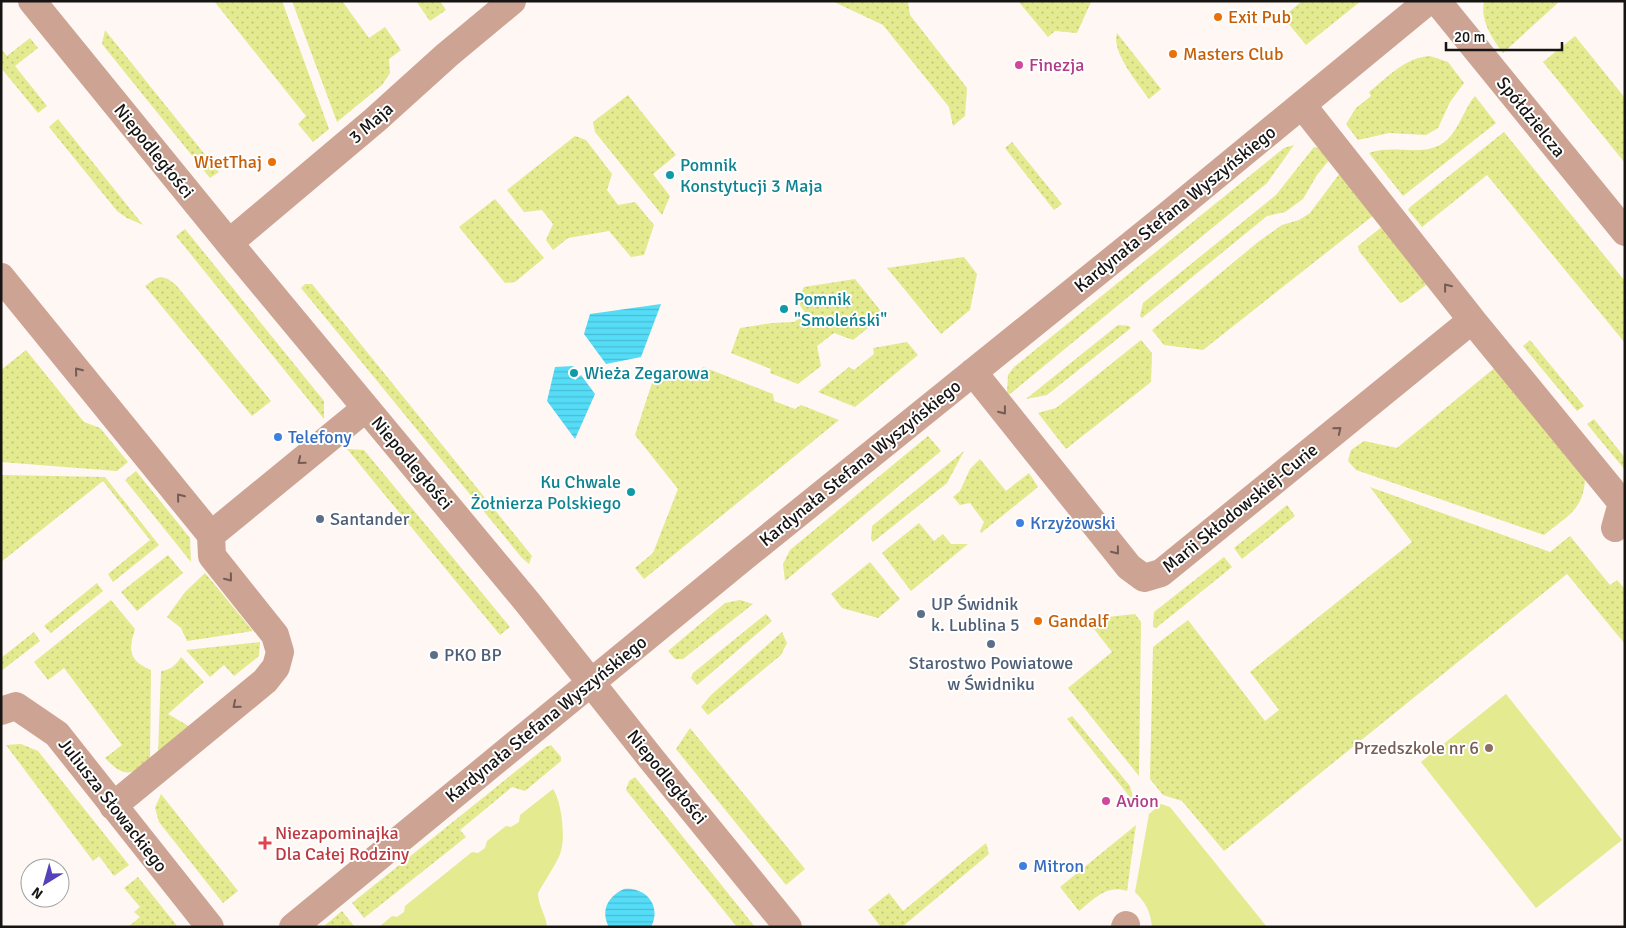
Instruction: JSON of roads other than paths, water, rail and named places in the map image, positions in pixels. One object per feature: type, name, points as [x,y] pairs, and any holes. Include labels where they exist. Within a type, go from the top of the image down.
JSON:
[{"type":"street","name":"Niepodległości","points":[[32,1],[591,682],[788,927]]},
{"type":"street","name":"3 Maja","points":[[229,243],[376,120],[447,55],[512,1]]},
{"type":"street","name":"Kardynała Stefana Wyszyńskiego","points":[[293,927],[1428,1]]},
{"type":"street","name":"Spółdzielcza","points":[[1437,1],[1625,232]]},
{"type":"street","points":[[1302,105],[1472,320],[1622,503],[1615,528]]},
{"type":"street","points":[[1,277],[211,535],[212,556],[275,635],[280,652],[276,667],[264,681],[113,806]]},
{"type":"street","name":"Marii Skłodowskiej-Curie","points":[[973,372],[1129,567],[1144,578],[1161,573],[1472,320]]},
{"type":"street","points":[[211,535],[366,408]]},
{"type":"street","name":"Juliusza Słowackiego","points":[[1,711],[16,706],[57,734],[210,927]]},
{"type":"water","points":[[661,304],[641,357],[606,364],[584,334],[590,314]]},
{"type":"water","points":[[574,366],[568,371],[575,380],[581,375],[595,394],[575,439],[547,401],[555,367]]},
{"type":"water","points":[[624,889],[639,891],[650,899],[655,912],[651,927],[609,927],[605,915],[607,905],[618,892]]},
{"type":"place","name":"Exit Pub","points":[[1218,17]]},
{"type":"place","name":"Masters Club","points":[[1173,54]]},
{"type":"place","name":"Finezja","points":[[1019,65]]},
{"type":"place","name":"WietThaj","points":[[272,162]]},
{"type":"place","name":"Pomnik Konstytucji 3 Maja","points":[[670,175]]},
{"type":"place","name":"Pomnik \"Smoleński\"","points":[[784,309]]},
{"type":"place","name":"Wieża Zegarowa","points":[[574,373]]},
{"type":"place","name":"Telefony","points":[[278,437]]},
{"type":"place","name":"Ku Chwale Żołnierza Polskiego","points":[[631,492]]},
{"type":"place","name":"Santander","points":[[320,519]]},
{"type":"place","name":"Krzyżowski","points":[[1020,523]]},
{"type":"place","name":"UP Świdnik k. Lublina 5","points":[[921,614]]},
{"type":"place","name":"Gandalf","points":[[1038,621]]},
{"type":"place","name":"Starostwo Powiatowe w Świdniku","points":[[991,644]]},
{"type":"place","name":"PKO BP","points":[[434,655]]},
{"type":"place","name":"Przedszkole nr 6","points":[[1489,748]]},
{"type":"place","name":"Avion","points":[[1106,801]]},
{"type":"place","name":"Niezapominajka Dla Całej Rodziny","points":[[265,843]]},
{"type":"place","name":"Mitron","points":[[1023,866]]}]
